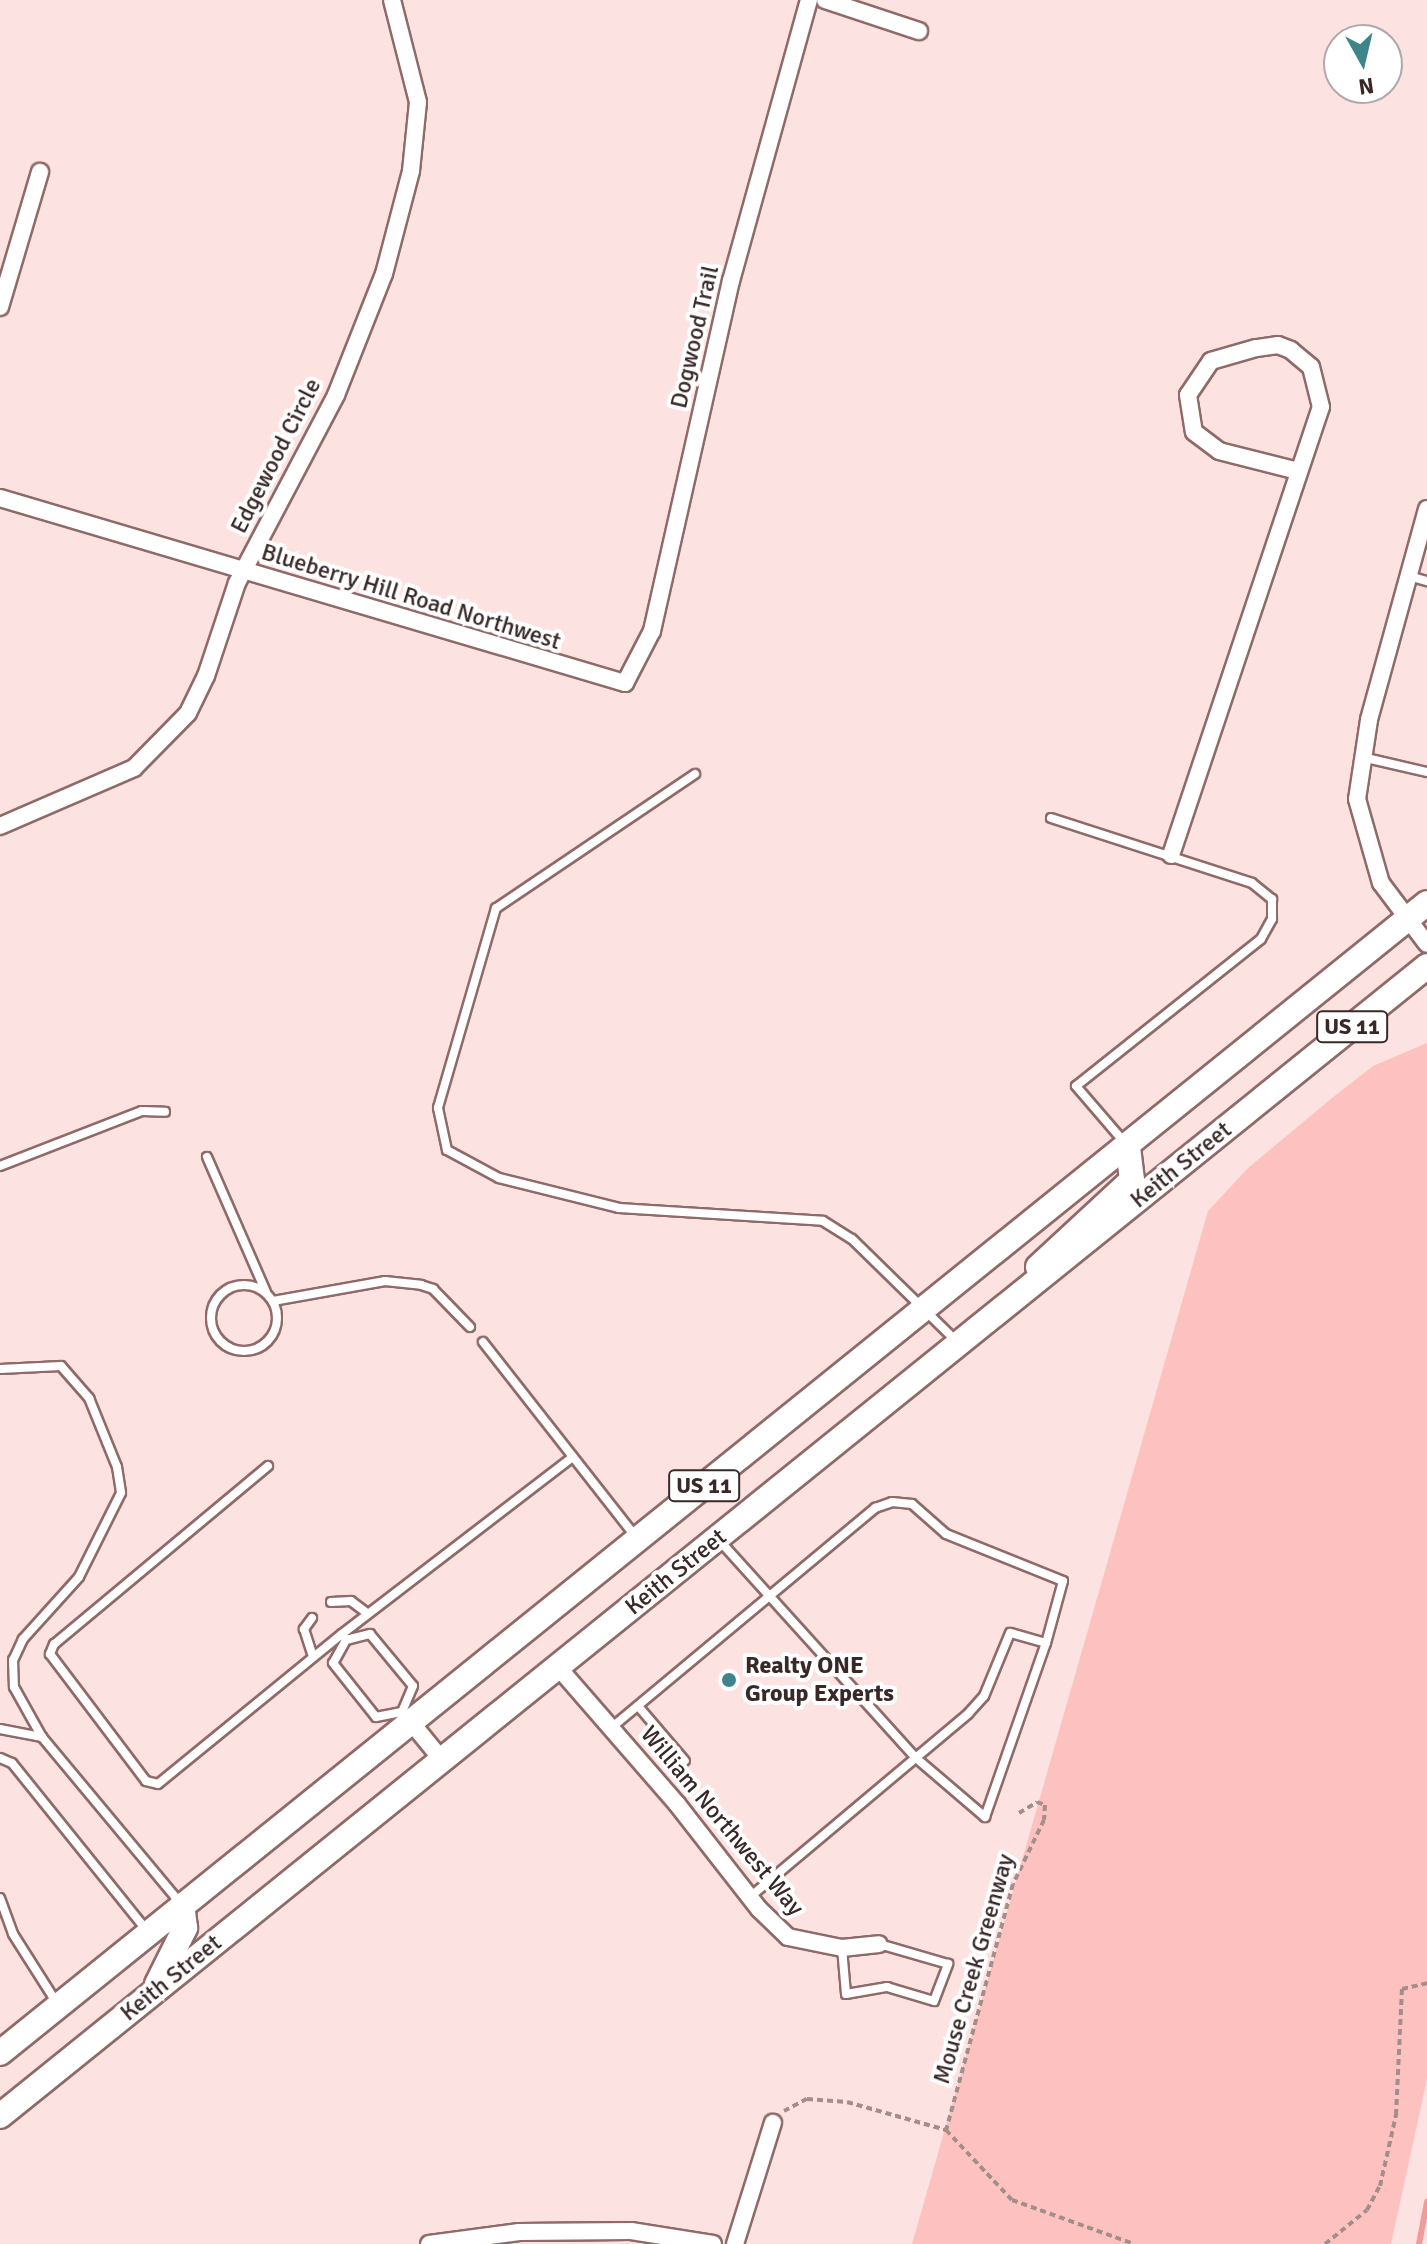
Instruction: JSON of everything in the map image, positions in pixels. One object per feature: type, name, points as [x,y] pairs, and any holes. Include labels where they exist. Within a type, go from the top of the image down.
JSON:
[{"type":"main road","name":"Keith Street","points":[[0,2053],[149,1933],[406,1717],[638,1540],[1427,903]]},
{"type":"main road","name":"Keith Street","points":[[0,2116],[1427,966]]},
{"type":"main road","points":[[1020,1296],[1045,1255],[1132,1180],[1128,1146]]},
{"type":"main road","points":[[152,1993],[185,1928],[182,1905]]},
{"type":"street","name":"Edgewood Circle","points":[[0,826],[134,768],[168,736],[206,676],[243,572],[336,395],[384,274],[411,171],[418,102],[392,0]]},
{"type":"street","name":"Dogwood Trail","points":[[625,683],[652,631],[731,281],[809,0]]},
{"type":"street","points":[[825,0],[919,31]]},
{"type":"street","points":[[0,307],[40,172]]},
{"type":"street","points":[[1171,855],[1321,407],[1311,367],[1278,345],[1211,361],[1188,395],[1194,432],[1219,451],[1298,471]]},
{"type":"street","name":"Blueberry Hill Road Northwest","points":[[0,498],[625,683]]},
{"type":"street","points":[[1427,509],[1361,757],[1362,828],[1381,883],[1427,944]]},
{"type":"street","name":"William Northwest Way","points":[[558,1667],[750,1897],[788,1937],[842,1948],[879,1944]]},
{"type":"street","points":[[406,1717],[442,1760]]},
{"type":"street","points":[[735,2244],[773,2123]]},
{"type":"street","points":[[429,2244],[519,2232],[631,2231],[713,2244]]},
{"type":"lane","points":[[1409,576],[1427,581]]},
{"type":"lane","points":[[1361,757],[1427,772]]},
{"type":"lane","points":[[695,774],[496,908],[438,1108],[441,1135],[447,1150],[478,1169],[619,1208],[823,1221],[852,1239],[960,1344]]},
{"type":"lane","points":[[1051,818],[1252,883],[1272,899],[1272,919],[1261,939],[1076,1086],[1128,1146]]},
{"type":"lane","points":[[0,1166],[142,1111],[165,1112]]},
{"type":"lane","points":[[207,1157],[273,1301],[274,1333],[257,1348],[235,1350],[217,1337],[213,1306],[226,1289],[247,1284],[267,1293]]},
{"type":"lane","points":[[273,1301],[385,1281],[421,1285],[433,1289],[470,1327]]},
{"type":"lane","points":[[483,1342],[638,1540]]},
{"type":"lane","points":[[0,1369],[61,1366],[89,1398],[117,1467],[121,1493],[79,1577],[23,1639],[13,1660],[14,1687],[42,1737],[182,1905]]},
{"type":"lane","points":[[268,1466],[54,1644],[50,1654],[146,1781],[158,1784],[313,1657],[344,1637],[368,1614],[573,1457]]},
{"type":"lane","points":[[611,1728],[638,1706],[768,1597],[875,1508],[892,1502],[912,1504],[946,1534],[1063,1581],[1046,1643],[985,1817],[916,1758],[768,1597],[718,1539]]},
{"type":"lane","points":[[331,1602],[351,1601],[368,1614]]},
{"type":"lane","points":[[312,1618],[304,1629],[313,1657]]},
{"type":"lane","points":[[750,1897],[916,1758],[984,1696],[1010,1633],[1046,1643]]},
{"type":"lane","points":[[370,1634],[413,1686],[406,1717],[376,1717],[333,1663],[344,1637],[370,1634]]},
{"type":"lane","points":[[638,1706],[685,1761]]},
{"type":"lane","points":[[0,1729],[42,1737]]},
{"type":"lane","points":[[0,1758],[12,1763],[149,1933]]},
{"type":"lane","points":[[0,1898],[13,1934],[59,2005]]},
{"type":"lane","points":[[842,1948],[846,1994],[887,1987],[934,2001],[948,1964],[879,1944]]},
{"type":"path","name":"Mouse Creek Greenway","points":[[946,2130],[1013,1884],[1044,1820],[1045,1805],[1037,1802],[1019,1813]]},
{"type":"path","points":[[1325,2244],[1367,2210],[1380,2186],[1396,2115],[1401,1995],[1404,1985],[1427,1983]]},
{"type":"path","points":[[773,2123],[797,2102],[826,2100],[946,2130],[1012,2200],[1134,2244]]},
{"type":"shaded area","points":[[1427,1043],[1427,2079],[1391,2244],[912,2244],[1208,1211],[1248,1168],[1373,1066]]},
{"type":"waterway","points":[[1419,2244],[1427,2202]]},
{"type":"place","name":"Realty ONE Group Experts","points":[[729,1680]]}]
